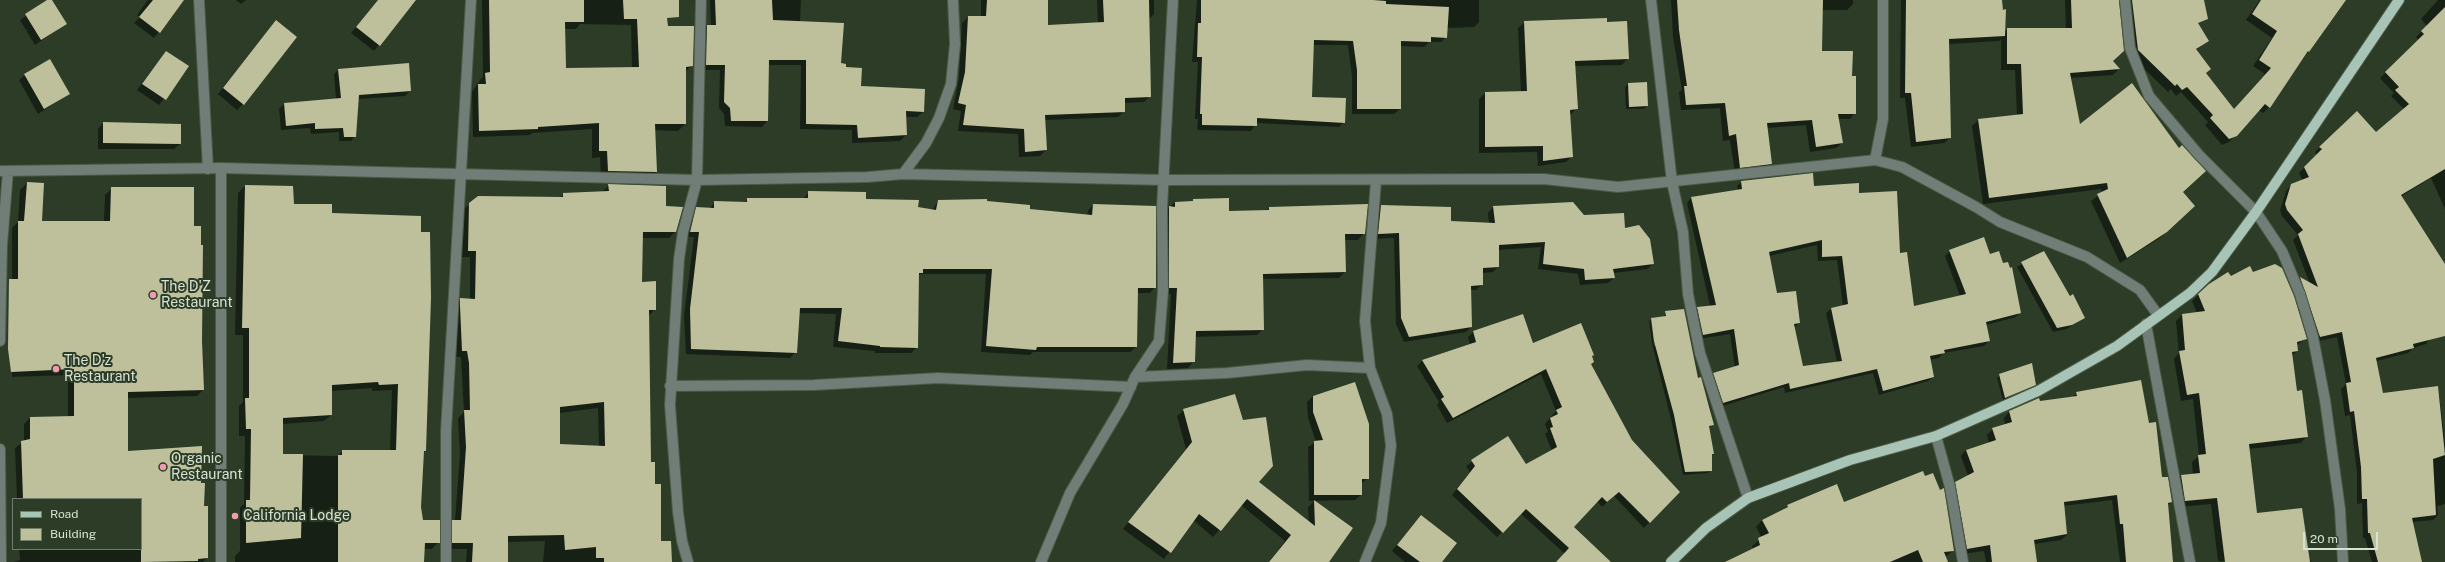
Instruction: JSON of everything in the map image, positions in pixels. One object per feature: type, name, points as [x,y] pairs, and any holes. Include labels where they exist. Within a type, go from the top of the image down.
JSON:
[{"type":"main road","points":[[1671,562],[1706,528],[1748,498],[1850,460],[1936,436],[2038,391],[2117,346],[2158,315],[2190,294],[2212,272],[2256,212],[2398,0]]},
{"type":"street","points":[[199,0],[208,169]]},
{"type":"street","points":[[446,562],[446,431],[471,0]]},
{"type":"street","points":[[688,562],[682,541],[673,470],[670,386],[679,259],[683,232],[697,180],[701,0]]},
{"type":"street","points":[[902,174],[926,143],[939,118],[951,84],[955,44],[953,0]]},
{"type":"street","points":[[1040,562],[1070,493],[1123,404],[1135,377],[1159,341],[1163,291],[1162,208],[1173,0]]},
{"type":"street","points":[[1651,0],[1672,182],[1683,232],[1688,294],[1700,353],[1748,498]]},
{"type":"street","points":[[1875,160],[1882,119],[1883,0]]},
{"type":"street","points":[[2125,0],[2130,48],[2149,96],[2199,155],[2256,212],[2282,251],[2300,294],[2313,338],[2325,400],[2340,509],[2343,562]]},
{"type":"street","points":[[0,341],[4,171],[221,168],[697,180],[868,177],[902,174],[1164,180],[1376,181],[1544,179],[1618,187],[1875,160],[1902,167],[1976,207],[2000,222],[2087,257],[2140,290],[2158,315]]},
{"type":"street","points":[[221,168],[222,562]]},
{"type":"street","points":[[1364,562],[1381,523],[1391,446],[1387,414],[1370,368],[1365,321],[1376,181]]},
{"type":"street","points":[[2146,324],[2190,562]]},
{"type":"street","points":[[1135,377],[1234,372],[1307,365],[1370,368]]},
{"type":"street","points":[[670,386],[814,385],[938,378],[1131,387]]},
{"type":"street","points":[[1936,436],[1950,487],[1963,562]]},
{"type":"street","points":[[0,449],[1,562]]},
{"type":"building","points":[[47,0],[52,0],[67,24],[41,40],[25,14]]},
{"type":"building","points":[[153,0],[184,0],[160,33],[139,17]]},
{"type":"building","points":[[378,0],[416,0],[380,46],[356,27]]},
{"type":"building","points":[[489,0],[584,0],[584,22],[565,22],[566,68],[639,67],[637,19],[624,19],[623,0],[679,0],[679,17],[667,18],[668,26],[694,26],[693,66],[686,67],[686,124],[655,124],[657,172],[608,171],[607,151],[599,151],[599,123],[538,127],[538,129],[479,131],[478,84],[486,84],[485,73],[490,72]]},
{"type":"building","points":[[715,0],[772,0],[773,20],[844,23],[841,63],[846,64],[846,67],[862,68],[861,86],[925,89],[924,112],[906,111],[907,135],[858,138],[857,125],[806,124],[806,60],[769,60],[768,121],[731,121],[730,108],[724,102],[725,65],[706,65],[707,25],[716,25]]},
{"type":"building","points":[[987,0],[1048,0],[1048,25],[1104,22],[1103,0],[1149,0],[1151,97],[1125,98],[1125,112],[1045,115],[1047,150],[1025,152],[1024,129],[963,125],[966,105],[958,103],[965,72],[968,16],[986,16]]},
{"type":"building","points":[[1201,0],[1373,0],[1386,1],[1386,4],[1449,7],[1447,38],[1431,37],[1431,42],[1401,41],[1401,109],[1357,109],[1357,70],[1353,41],[1314,40],[1312,97],[1346,98],[1345,123],[1257,118],[1257,126],[1202,125],[1202,114],[1200,114],[1202,57],[1197,57],[1198,23],[1201,23]]},
{"type":"building","points":[[1677,0],[1823,0],[1822,51],[1853,51],[1852,76],[1856,76],[1856,114],[1838,114],[1843,143],[1816,147],[1812,120],[1767,123],[1772,164],[1740,168],[1736,134],[1729,136],[1725,103],[1686,105],[1684,86],[1687,86],[1679,30]]},
{"type":"building","points":[[1906,0],[2002,0],[2003,10],[2006,9],[2005,36],[1949,39],[1951,138],[1916,142],[1911,93],[1905,93]]},
{"type":"building","points":[[2071,0],[2119,0],[2124,51],[2113,61],[2120,69],[2070,73],[2080,124],[2132,83],[2179,148],[2182,145],[2206,171],[2183,192],[2195,206],[2167,232],[2127,258],[2097,194],[2108,189],[2107,183],[1989,198],[1978,119],[2023,114],[2021,64],[2007,64],[2007,28],[2072,28]]},
{"type":"building","points":[[2132,0],[2204,0],[2208,19],[2198,23],[2209,41],[2196,49],[2211,69],[2206,73],[2234,109],[2271,68],[2259,60],[2277,31],[2252,14],[2261,0],[2346,0],[2309,52],[2308,51],[2270,108],[2265,104],[2237,136],[2229,139],[2210,118],[2213,115],[2187,87],[2182,90],[2177,84],[2175,86],[2138,50]]},
{"type":"building","points":[[2445,7],[2445,169],[2401,195],[2445,264],[2445,336],[2413,344],[2414,348],[2376,358],[2383,393],[2438,386],[2445,455],[2433,459],[2436,515],[2412,518],[2422,562],[2378,562],[2370,533],[2368,533],[2367,499],[2362,499],[2361,467],[2354,411],[2350,412],[2346,383],[2351,382],[2342,332],[2320,337],[2300,277],[2318,287],[2298,234],[2303,230],[2287,210],[2285,204],[2291,184],[2309,177],[2304,167],[2322,149],[2319,147],[2357,111],[2376,132],[2409,104],[2395,90],[2399,87],[2385,72],[2424,34],[2421,31]]},
{"type":"building","points":[[1607,18],[1607,22],[1627,21],[1629,59],[1575,61],[1578,109],[1570,110],[1573,157],[1543,161],[1543,146],[1485,147],[1485,92],[1527,91],[1524,21]]},
{"type":"building","points":[[276,20],[297,37],[244,105],[223,88]]},
{"type":"building","points":[[166,51],[189,66],[166,100],[142,84]]},
{"type":"building","points":[[50,59],[70,94],[44,109],[24,74]]},
{"type":"building","points":[[409,63],[411,91],[359,95],[356,137],[344,137],[343,128],[315,129],[315,123],[286,126],[284,103],[341,98],[338,69]]},
{"type":"building","points":[[1647,82],[1648,106],[1629,107],[1628,83]]},
{"type":"building","points":[[103,122],[181,124],[181,144],[103,143]]},
{"type":"building","points":[[1813,173],[1814,186],[1859,183],[1859,193],[1897,191],[1900,253],[1907,252],[1914,306],[1966,294],[1949,250],[1984,237],[1990,254],[1999,251],[2003,263],[2008,262],[2010,268],[2012,267],[2021,313],[1986,322],[1990,341],[1944,350],[1945,353],[1930,356],[1934,377],[1883,391],[1877,369],[1790,389],[1789,383],[1723,403],[1713,373],[1739,365],[1734,329],[1703,335],[1697,307],[1716,305],[1691,197],[1742,189],[1741,181]],"holes":[[[1822,240],[1822,257],[1842,256],[1848,304],[1831,308],[1842,361],[1803,366],[1794,324],[1800,323],[1796,291],[1777,293],[1769,252]]]},
{"type":"building","points":[[27,182],[44,183],[42,221],[110,221],[111,187],[194,187],[194,226],[201,226],[201,245],[203,245],[202,341],[204,390],[128,392],[128,451],[202,446],[201,483],[205,483],[204,506],[208,506],[208,558],[198,559],[198,561],[141,562],[142,498],[23,498],[21,441],[30,439],[30,417],[74,416],[74,369],[11,372],[8,349],[9,279],[18,279],[18,221],[24,221]]},
{"type":"building","points":[[608,184],[666,186],[666,206],[683,207],[676,232],[643,232],[642,282],[656,281],[656,310],[649,310],[651,462],[655,462],[655,484],[661,484],[661,541],[671,541],[672,562],[604,562],[604,558],[596,558],[596,547],[565,550],[564,535],[508,536],[508,562],[472,562],[473,543],[452,543],[452,520],[461,520],[466,447],[464,410],[470,410],[469,363],[467,351],[462,351],[460,306],[460,298],[475,299],[476,251],[468,251],[469,203],[478,196],[563,197],[563,193],[609,191]],"holes":[[[604,402],[605,446],[560,444],[560,407]]]},
{"type":"building","points":[[245,185],[293,186],[294,204],[332,204],[332,213],[421,216],[421,232],[430,232],[431,298],[426,451],[424,451],[421,507],[423,520],[440,520],[440,543],[425,543],[424,562],[338,562],[338,455],[342,455],[342,450],[396,450],[398,384],[379,385],[378,382],[332,385],[332,415],[283,418],[283,454],[303,454],[301,538],[246,543],[246,500],[250,500],[251,429],[246,429],[245,398],[249,398],[249,328],[242,328]]},
{"type":"building","points":[[808,191],[866,192],[866,199],[919,200],[918,207],[936,210],[938,200],[987,199],[987,201],[1030,205],[1030,209],[1092,215],[1093,204],[1156,206],[1156,288],[1138,288],[1137,347],[1037,347],[1036,350],[986,346],[992,269],[923,269],[923,273],[919,273],[918,348],[880,347],[838,341],[842,308],[800,308],[797,353],[691,349],[690,309],[699,232],[690,232],[696,207],[714,208],[714,201],[747,202],[747,198],[808,198]]},
{"type":"building","points":[[1229,198],[1229,211],[1269,210],[1269,207],[1368,204],[1365,234],[1345,234],[1346,272],[1263,274],[1264,330],[1196,331],[1195,362],[1173,363],[1177,288],[1169,288],[1169,206],[1175,207],[1175,202],[1193,201],[1193,199]]},
{"type":"building","points":[[1573,202],[1584,215],[1624,213],[1625,228],[1639,225],[1650,239],[1654,264],[1613,269],[1615,278],[1585,280],[1584,269],[1543,264],[1545,242],[1499,245],[1499,267],[1483,268],[1483,285],[1471,286],[1472,327],[1409,337],[1401,318],[1399,233],[1378,234],[1381,205],[1451,207],[1451,221],[1495,223],[1493,206]]},
{"type":"building","points":[[2044,251],[2070,296],[2073,294],[2085,318],[2072,325],[2057,328],[2021,262]]},
{"type":"building","points":[[2275,264],[2282,268],[2294,296],[2307,339],[2297,342],[2298,351],[2292,352],[2297,391],[2302,390],[2308,437],[2249,444],[2257,513],[2302,508],[2310,562],[2225,562],[2217,498],[2185,501],[2181,475],[2200,473],[2198,455],[2206,454],[2199,393],[2187,395],[2179,351],[2185,350],[2182,314],[2205,311],[2198,294],[2209,284],[2228,272],[2231,276],[2250,266],[2253,272]]},
{"type":"building","points":[[1684,309],[1698,378],[1701,377],[1714,425],[1709,426],[1714,454],[1712,454],[1712,471],[1685,472],[1674,415],[1654,341],[1651,318],[1666,316],[1665,311]]},
{"type":"building","points":[[1523,314],[1533,343],[1581,323],[1594,355],[1592,356],[1594,362],[1591,364],[1632,440],[1680,492],[1650,523],[1619,492],[1607,502],[1602,497],[1574,527],[1611,562],[1556,562],[1569,548],[1526,509],[1503,533],[1457,489],[1475,466],[1471,460],[1508,436],[1526,464],[1557,447],[1550,428],[1553,427],[1550,418],[1558,414],[1556,410],[1562,407],[1546,369],[1453,418],[1441,399],[1444,397],[1422,360],[1476,342],[1473,331]]},
{"type":"building","points":[[2032,363],[2036,385],[2005,398],[1999,374]]},
{"type":"building","points":[[2141,380],[2149,423],[2156,422],[2162,477],[2168,477],[2172,502],[2168,503],[2173,562],[2126,562],[2123,524],[2120,524],[2117,495],[2064,502],[2067,534],[2034,540],[2037,562],[1992,562],[1990,545],[1967,549],[1955,482],[1974,472],[1966,450],[1996,440],[1992,428],[2012,422],[2009,411],[2039,398],[2040,401],[2077,396],[2076,392]]},
{"type":"building","points":[[1355,382],[1369,424],[1369,479],[1362,479],[1362,495],[1314,495],[1314,441],[1323,440],[1313,412],[1313,396]]},
{"type":"building","points":[[1235,394],[1243,420],[1266,417],[1273,466],[1259,482],[1315,526],[1314,500],[1353,528],[1329,562],[1269,562],[1291,535],[1247,499],[1221,531],[1199,514],[1171,553],[1128,522],[1192,442],[1183,409]]},
{"type":"building","points":[[1923,471],[1925,476],[1933,473],[1940,490],[1944,488],[1954,551],[1944,552],[1948,562],[1923,562],[1918,550],[1890,562],[1725,562],[1760,545],[1758,538],[1769,533],[1762,520],[1788,507],[1787,505],[1837,484],[1844,502]]},
{"type":"building","points":[[1421,515],[1457,543],[1442,562],[1420,562],[1397,545]]},
{"type":"place","name":"The D'Z Restaurant","points":[[153,295]]},
{"type":"place","name":"The D'z Restaurant","points":[[56,369]]},
{"type":"place","name":"Organic Restaurant","points":[[163,467]]},
{"type":"place","name":"California Lodge","points":[[235,516]]}]
